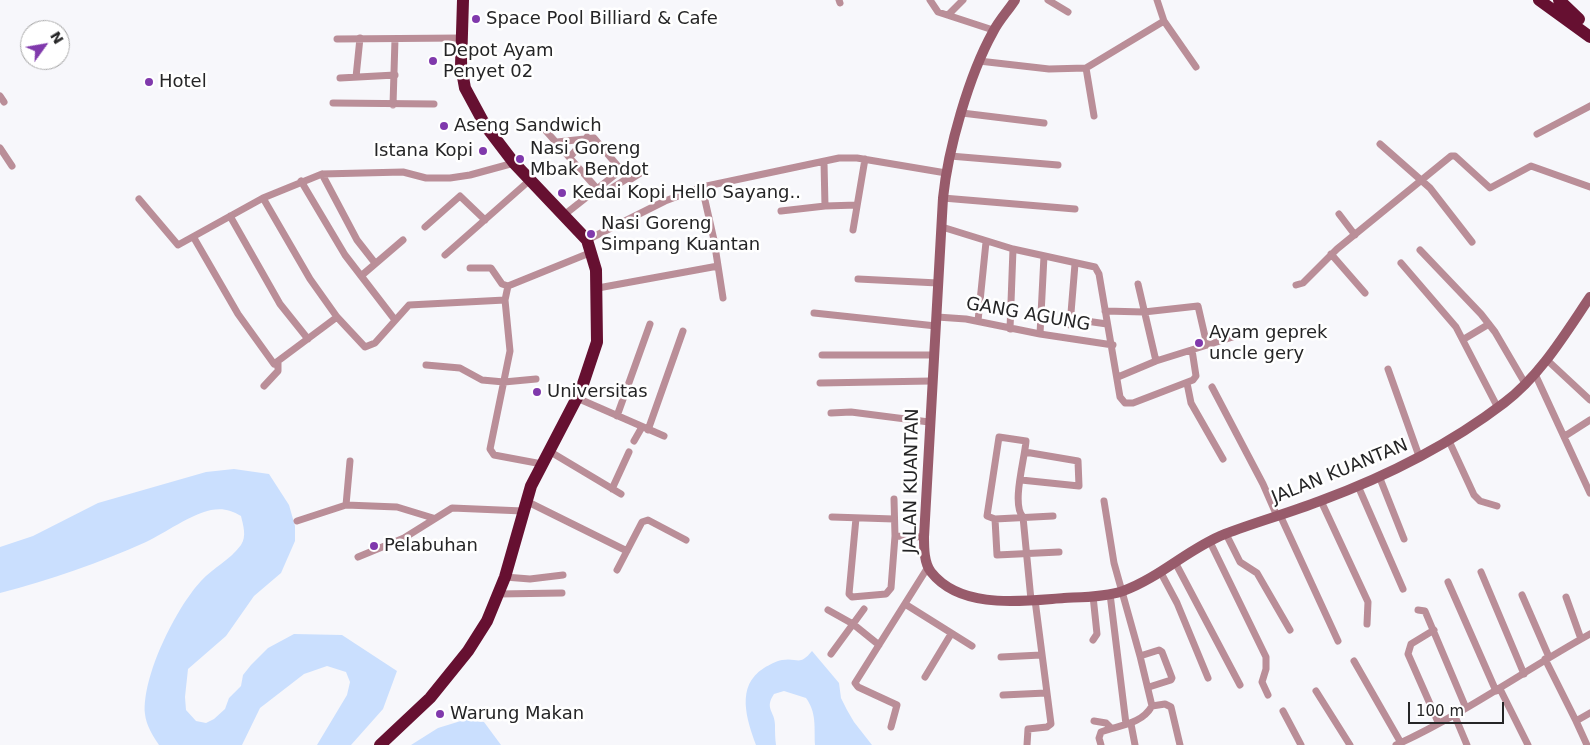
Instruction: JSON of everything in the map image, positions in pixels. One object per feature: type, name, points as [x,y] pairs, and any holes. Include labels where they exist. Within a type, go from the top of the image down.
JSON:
[{"type":"highway","points":[[380,745],[413,717],[450,673],[487,621],[505,577],[524,506],[542,464],[577,398],[597,342],[598,288],[590,246],[564,214],[514,163],[485,125],[465,88],[461,66],[463,0]]},
{"type":"highway","points":[[1530,0],[1563,6],[1590,37]]},
{"type":"highway","points":[[1539,0],[1563,6],[1590,30]]},
{"type":"street","points":[[930,0],[936,11],[993,30]]},
{"type":"street","points":[[948,15],[962,0]]},
{"type":"street","name":"JALAN KUANTAN","points":[[1015,0],[993,30],[980,61],[962,113],[950,156],[943,198],[937,321],[931,381],[924,537],[928,567],[939,580],[960,592],[976,598],[1003,601],[1093,596],[1122,591],[1161,573],[1226,534],[1358,486],[1449,441],[1498,408],[1526,385],[1590,297]]},
{"type":"street","points":[[1048,0],[1068,12]]},
{"type":"street","points":[[1157,0],[1164,21],[1196,67]]},
{"type":"street","points":[[980,61],[1049,69],[1086,68],[1164,21]]},
{"type":"street","points":[[356,77],[360,38]]},
{"type":"street","points":[[337,39],[461,38]]},
{"type":"street","points":[[393,104],[395,39]]},
{"type":"street","points":[[1086,68],[1094,116]]},
{"type":"street","points":[[340,78],[395,75]]},
{"type":"street","points":[[333,103],[434,104]]},
{"type":"street","points":[[1537,134],[1590,106]]},
{"type":"street","points":[[962,113],[1044,123]]},
{"type":"street","points":[[546,131],[596,190],[600,192],[609,190],[642,172]]},
{"type":"street","points":[[557,142],[588,137],[598,141],[628,178]]},
{"type":"street","points":[[570,157],[588,137]]},
{"type":"street","points":[[1380,144],[1434,193],[1472,242]]},
{"type":"street","points":[[0,148],[12,166]]},
{"type":"street","points":[[950,156],[1058,165]]},
{"type":"street","points":[[1296,285],[1303,283],[1331,254],[1453,156],[1490,188],[1531,166],[1590,186]]},
{"type":"street","points":[[470,268],[490,268],[502,284],[508,286],[590,246],[665,201],[702,187],[838,158],[865,159],[946,173]]},
{"type":"street","points":[[853,230],[865,159]]},
{"type":"street","points":[[824,162],[825,206]]},
{"type":"street","points":[[139,199],[176,244],[194,238],[263,198],[322,174],[402,172],[426,178],[450,178],[470,175],[514,163]]},
{"type":"street","points":[[564,214],[621,170]]},
{"type":"street","points":[[322,174],[357,240],[375,263]]},
{"type":"street","points":[[445,255],[530,180]]},
{"type":"street","points":[[301,182],[328,228],[361,276],[395,320]]},
{"type":"street","points":[[702,187],[723,298]]},
{"type":"street","points":[[425,227],[460,196],[485,220]]},
{"type":"street","points":[[263,198],[310,279],[337,317],[365,347],[375,344],[406,307],[412,304],[505,300]]},
{"type":"street","points":[[943,198],[1074,209]]},
{"type":"street","points":[[781,211],[825,206],[857,205]]},
{"type":"street","points":[[1338,214],[1355,235]]},
{"type":"street","points":[[230,216],[280,304],[308,339]]},
{"type":"street","points":[[942,227],[986,242],[1075,264],[1092,266],[1097,269],[1122,400],[1129,404],[1187,383],[1196,376],[1192,350]]},
{"type":"street","points":[[194,238],[238,314],[274,364],[278,363],[337,317]]},
{"type":"street","points":[[361,276],[403,240]]},
{"type":"street","points":[[978,321],[986,242]]},
{"type":"street","points":[[1010,329],[1013,249]]},
{"type":"street","points":[[1420,250],[1489,324],[1526,385]]},
{"type":"street","points":[[1331,254],[1365,293]]},
{"type":"street","points":[[1040,334],[1044,256]]},
{"type":"street","points":[[1401,263],[1448,316],[1464,340],[1498,408]]},
{"type":"street","points":[[1075,264],[1071,322],[1107,324]]},
{"type":"street","points":[[598,288],[718,266]]},
{"type":"street","points":[[858,279],[938,283]]},
{"type":"street","points":[[1138,284],[1156,361]]},
{"type":"street","points":[[508,286],[505,300],[510,344],[504,382],[490,442],[491,451],[494,455],[542,464]]},
{"type":"street","points":[[1105,311],[1144,312],[1199,306],[1207,345]]},
{"type":"street","name":"GANG AGUNG","points":[[814,313],[937,321],[978,321],[1010,329],[1113,345]]},
{"type":"street","points":[[617,416],[650,324]]},
{"type":"street","points":[[1464,340],[1489,324]]},
{"type":"street","points":[[634,442],[645,428],[683,331]]},
{"type":"street","points":[[1118,377],[1156,361],[1244,332]]},
{"type":"street","points":[[822,355],[933,356]]},
{"type":"street","points":[[1546,359],[1590,400]]},
{"type":"street","points":[[264,386],[278,371],[278,363]]},
{"type":"street","points":[[426,365],[460,368],[482,380],[504,382],[536,379]]},
{"type":"street","points":[[1388,369],[1420,456]]},
{"type":"street","points":[[1535,374],[1590,493]]},
{"type":"street","points":[[820,383],[931,381]]},
{"type":"street","points":[[1187,383],[1191,403],[1223,459]]},
{"type":"street","points":[[1212,387],[1279,515],[1338,641]]},
{"type":"street","points":[[577,398],[664,436]]},
{"type":"street","points":[[831,412],[851,412],[929,422]]},
{"type":"street","points":[[1565,436],[1590,420]]},
{"type":"street","points":[[1027,745],[1028,729],[1050,726],[1023,517],[1018,510],[1025,440],[998,438],[987,516],[995,519],[1023,517],[1053,516]]},
{"type":"street","points":[[1449,441],[1474,495],[1480,501],[1497,506]]},
{"type":"street","points":[[549,451],[621,494]]},
{"type":"street","points":[[612,489],[629,452]]},
{"type":"street","points":[[1021,480],[1079,486],[1078,461],[1025,452]]},
{"type":"street","points":[[346,505],[350,461]]},
{"type":"street","points":[[1379,476],[1404,539]]},
{"type":"street","points":[[1358,486],[1403,589]]},
{"type":"street","points":[[856,518],[848,592],[850,596],[886,594],[890,591],[895,536],[894,499]]},
{"type":"street","points":[[1104,501],[1114,563],[1152,706]]},
{"type":"street","points":[[1321,501],[1368,602],[1367,624]]},
{"type":"street","points":[[297,520],[346,505],[396,507],[433,518]]},
{"type":"street","points":[[358,556],[404,538],[433,518],[456,508],[524,506],[627,550]]},
{"type":"street","points":[[832,517],[894,520]]},
{"type":"street","points":[[995,519],[997,555],[1059,552]]},
{"type":"street","points":[[617,570],[641,523],[646,520],[686,540]]},
{"type":"street","points":[[1226,534],[1241,564],[1257,573],[1290,630]]},
{"type":"street","points":[[895,536],[924,537]]},
{"type":"street","points":[[1210,542],[1266,657],[1266,669],[1262,682],[1268,695]]},
{"type":"street","points":[[1176,564],[1240,685]]},
{"type":"street","points":[[891,727],[897,705],[858,687],[854,683],[928,567]]},
{"type":"street","points":[[1481,572],[1524,674]]},
{"type":"street","points":[[1161,573],[1177,603],[1208,678]]},
{"type":"street","points":[[505,577],[530,579],[563,575]]},
{"type":"street","points":[[1448,582],[1498,690],[1528,745]]},
{"type":"street","points":[[498,594],[562,593]]},
{"type":"street","points":[[1110,594],[1128,724],[1135,745]]},
{"type":"street","points":[[1522,595],[1547,658],[1587,745]]},
{"type":"street","points":[[1093,596],[1097,634],[1097,638],[1093,640]]},
{"type":"street","points":[[1566,597],[1581,639]]},
{"type":"street","points":[[905,604],[972,646]]},
{"type":"street","points":[[831,654],[864,609]]},
{"type":"street","points":[[828,610],[853,624],[879,645]]},
{"type":"street","points":[[1418,610],[1426,611],[1466,708]]},
{"type":"street","points":[[1434,630],[1411,644],[1408,654],[1438,722]]},
{"type":"street","points":[[926,677],[952,634]]},
{"type":"street","points":[[1354,662],[1399,744],[1498,690],[1547,658],[1590,634]]},
{"type":"street","points":[[1140,656],[1159,650],[1162,652],[1172,678],[1171,680],[1148,687]]},
{"type":"street","points":[[1001,657],[1041,655]]},
{"type":"street","points":[[1316,691],[1350,745]]},
{"type":"street","points":[[1003,695],[1046,693]]},
{"type":"street","points":[[1101,745],[1100,733],[1144,717],[1152,706],[1165,704],[1170,707],[1180,745]]},
{"type":"street","points":[[1282,711],[1301,745]]},
{"type":"street","points":[[1576,721],[1590,713]]},
{"type":"street","points":[[1454,714],[1467,745]]},
{"type":"street","points":[[1094,721],[1106,724],[1111,728]]},
{"type":"water","points":[[234,469],[269,474],[289,505],[295,526],[295,541],[281,573],[254,596],[226,636],[188,669],[185,697],[186,710],[196,721],[206,723],[214,719],[225,709],[229,698],[241,686],[243,675],[251,665],[268,648],[294,634],[342,635],[397,671],[383,709],[351,745],[317,745],[347,695],[350,682],[346,672],[327,666],[304,674],[260,708],[242,745],[159,745],[150,730],[145,714],[146,698],[149,681],[162,643],[191,593],[206,576],[232,555],[243,542],[244,534],[241,516],[234,512],[219,509],[203,512],[146,542],[110,557],[56,577],[0,593],[0,547],[33,536],[98,503],[206,472]]},
{"type":"water","points":[[812,651],[839,683],[841,698],[847,710],[872,745],[815,745],[814,721],[810,704],[806,698],[784,691],[774,694],[770,703],[775,720],[776,745],[756,745],[747,714],[746,694],[749,684],[755,675],[770,664],[787,659],[801,660]]},
{"type":"water","points":[[464,720],[484,722],[501,745],[411,745],[438,728]]},
{"type":"place","name":"Space Pool Billiard & Cafe","points":[[476,19]]},
{"type":"place","name":"Depot Ayam Penyet 02","points":[[433,61]]},
{"type":"place","name":"Hotel","points":[[149,82]]},
{"type":"place","name":"Aseng Sandwich","points":[[444,126]]},
{"type":"place","name":"Istana Kopi","points":[[483,151]]},
{"type":"place","name":"Nasi Goreng Mbak Bendot","points":[[520,159]]},
{"type":"place","name":"Kedai Kopi Hello Sayang..","points":[[562,193]]},
{"type":"place","name":"Nasi Goreng Simpang Kuantan","points":[[591,234]]},
{"type":"place","name":"Ayam geprek uncle gery","points":[[1199,343]]},
{"type":"place","name":"Universitas","points":[[537,392]]},
{"type":"place","name":"Pelabuhan","points":[[374,546]]},
{"type":"place","name":"Warung Makan","points":[[440,714]]}]
